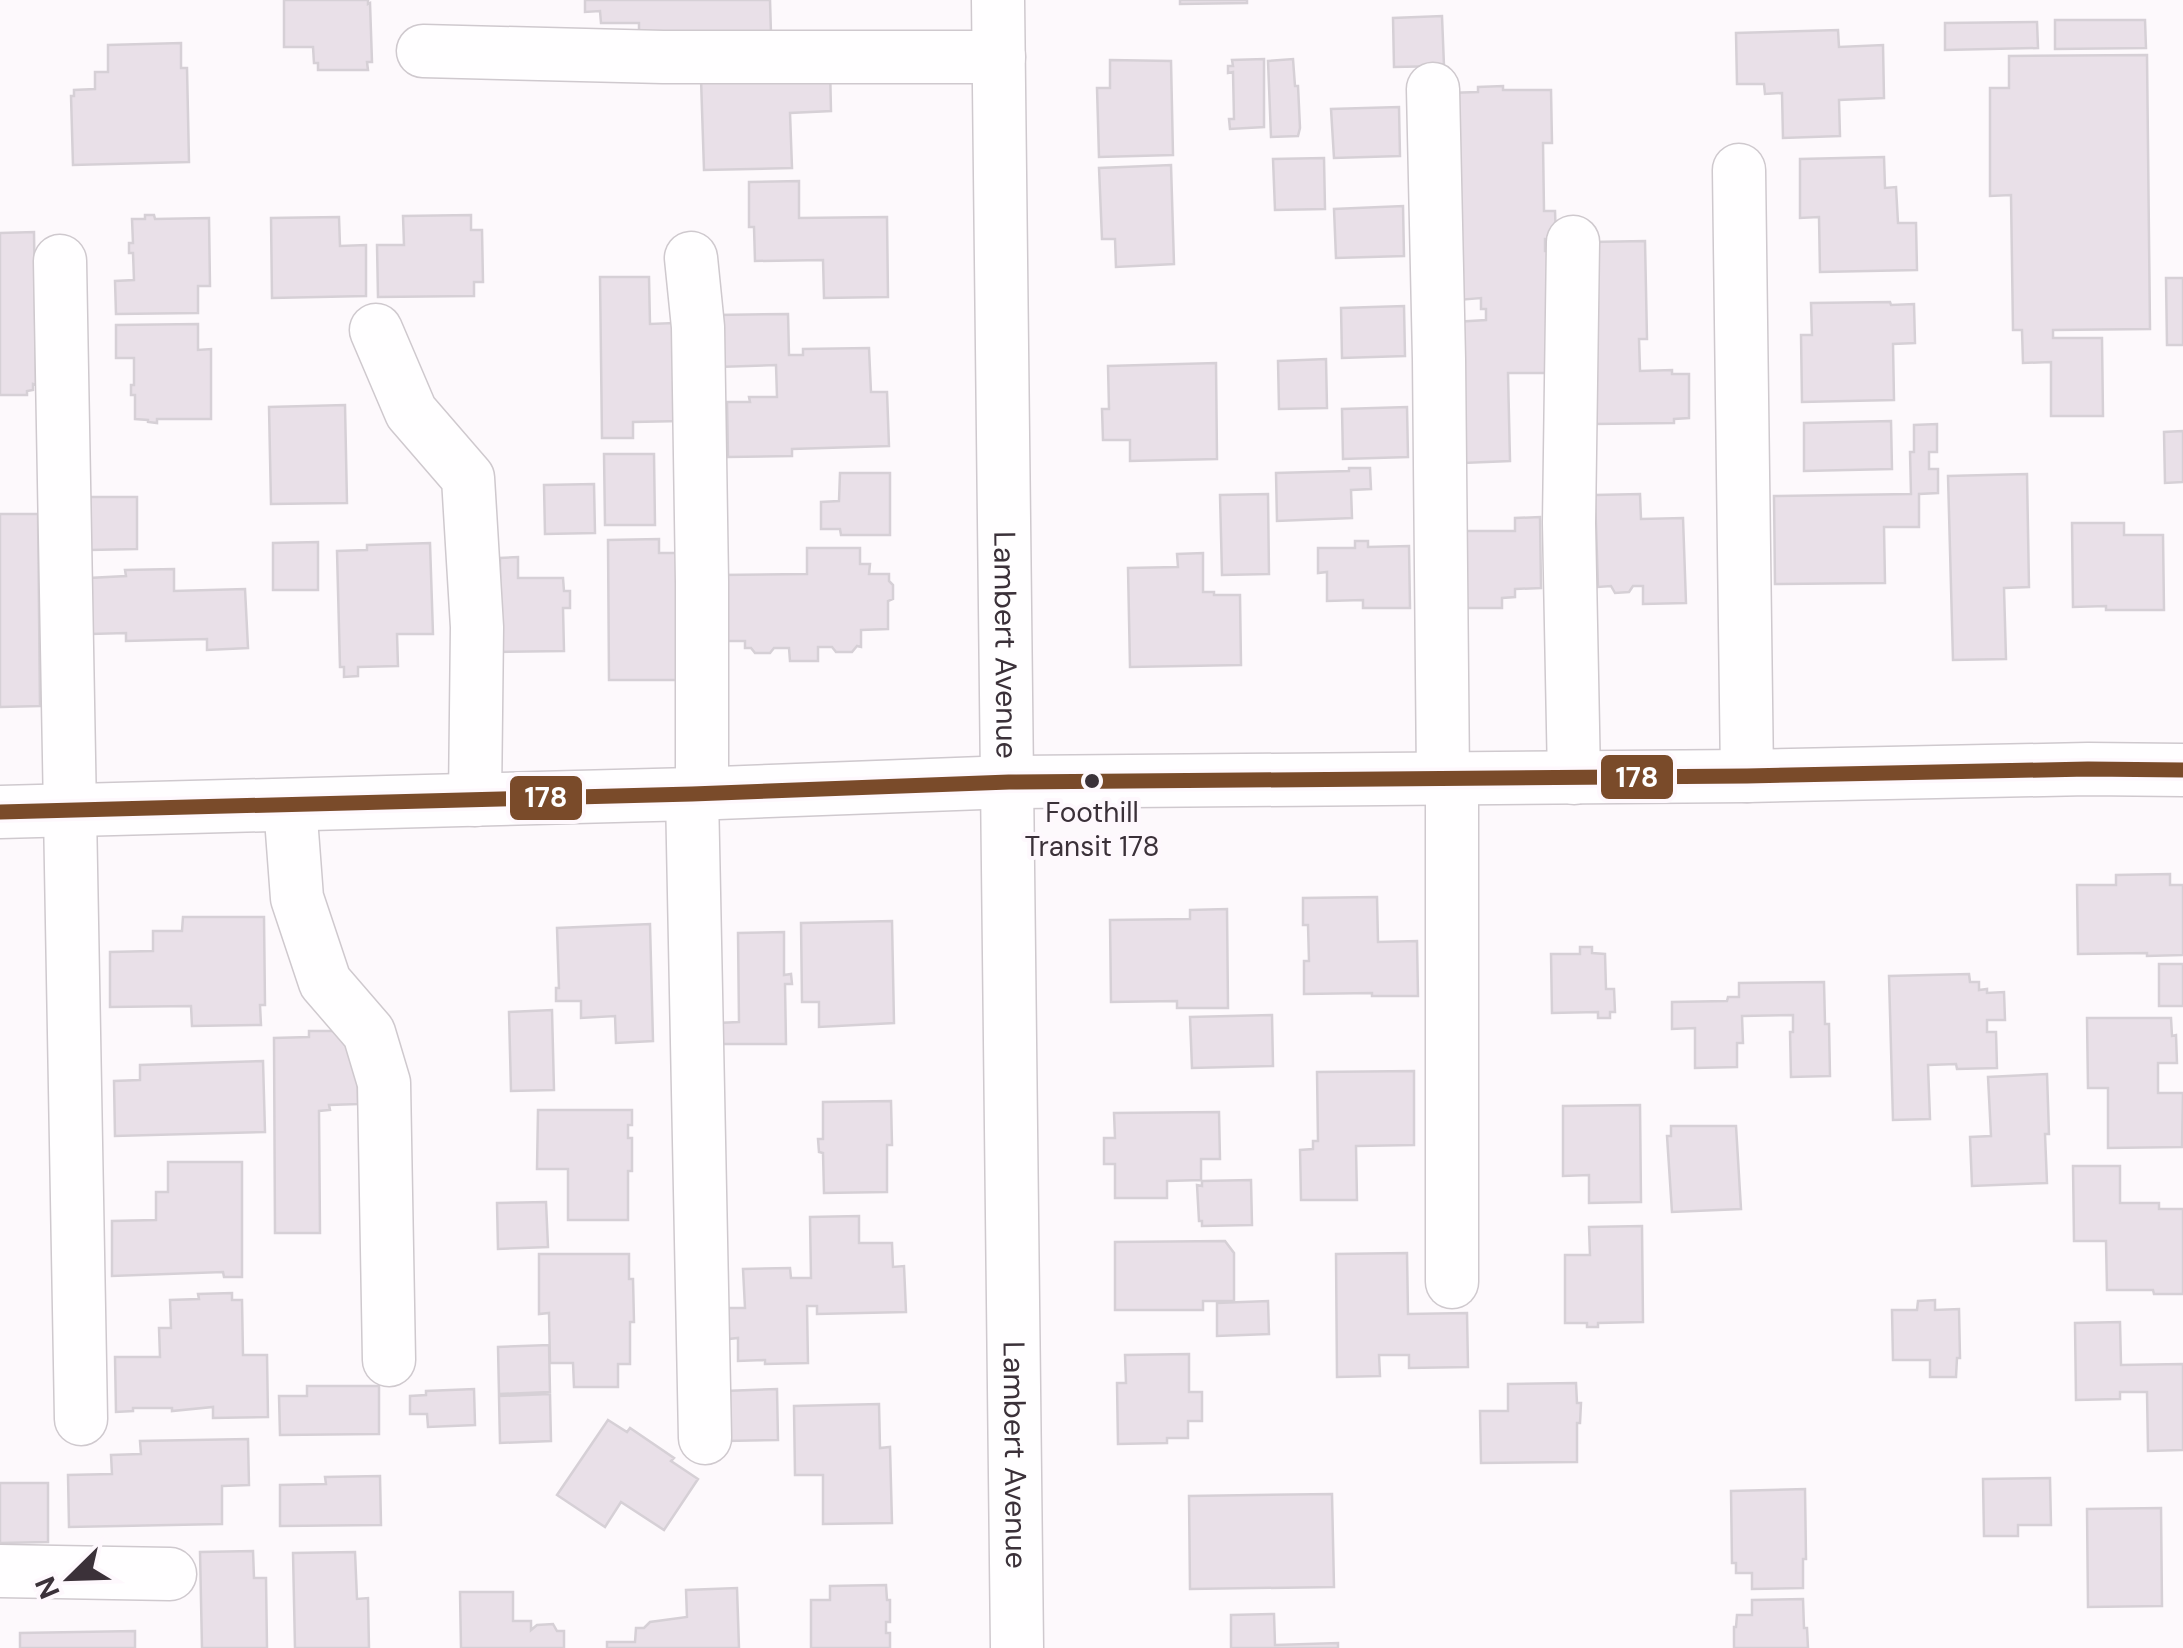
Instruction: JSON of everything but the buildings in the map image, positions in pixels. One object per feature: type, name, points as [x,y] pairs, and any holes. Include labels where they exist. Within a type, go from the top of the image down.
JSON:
[{"type":"street","name":"Lambert Avenue","points":[[998,0],[1018,1648]]},
{"type":"street","points":[[423,51],[663,57],[999,57]]},
{"type":"street","points":[[1433,89],[1447,779],[1452,1282]]},
{"type":"street","points":[[1739,170],[1747,776]]},
{"type":"street","points":[[1573,242],[1569,523],[1574,778]]},
{"type":"street","points":[[692,258],[698,327],[702,582],[697,794],[705,1438]]},
{"type":"street","points":[[60,261],[81,1419]]},
{"type":"street","points":[[376,330],[412,412],[468,478],[477,627],[475,800]]},
{"type":"street","points":[[0,812],[1009,782],[2183,770]]},
{"type":"street","points":[[290,804],[296,898],[324,982],[369,1033],[384,1083],[389,1360]]},
{"type":"street","points":[[0,1570],[170,1574]]},
{"type":"transit line","name":"178","points":[[0,812],[1009,782],[2183,770]]},
{"type":"place","name":"Foothill Transit 178","points":[[1092,781]]}]
